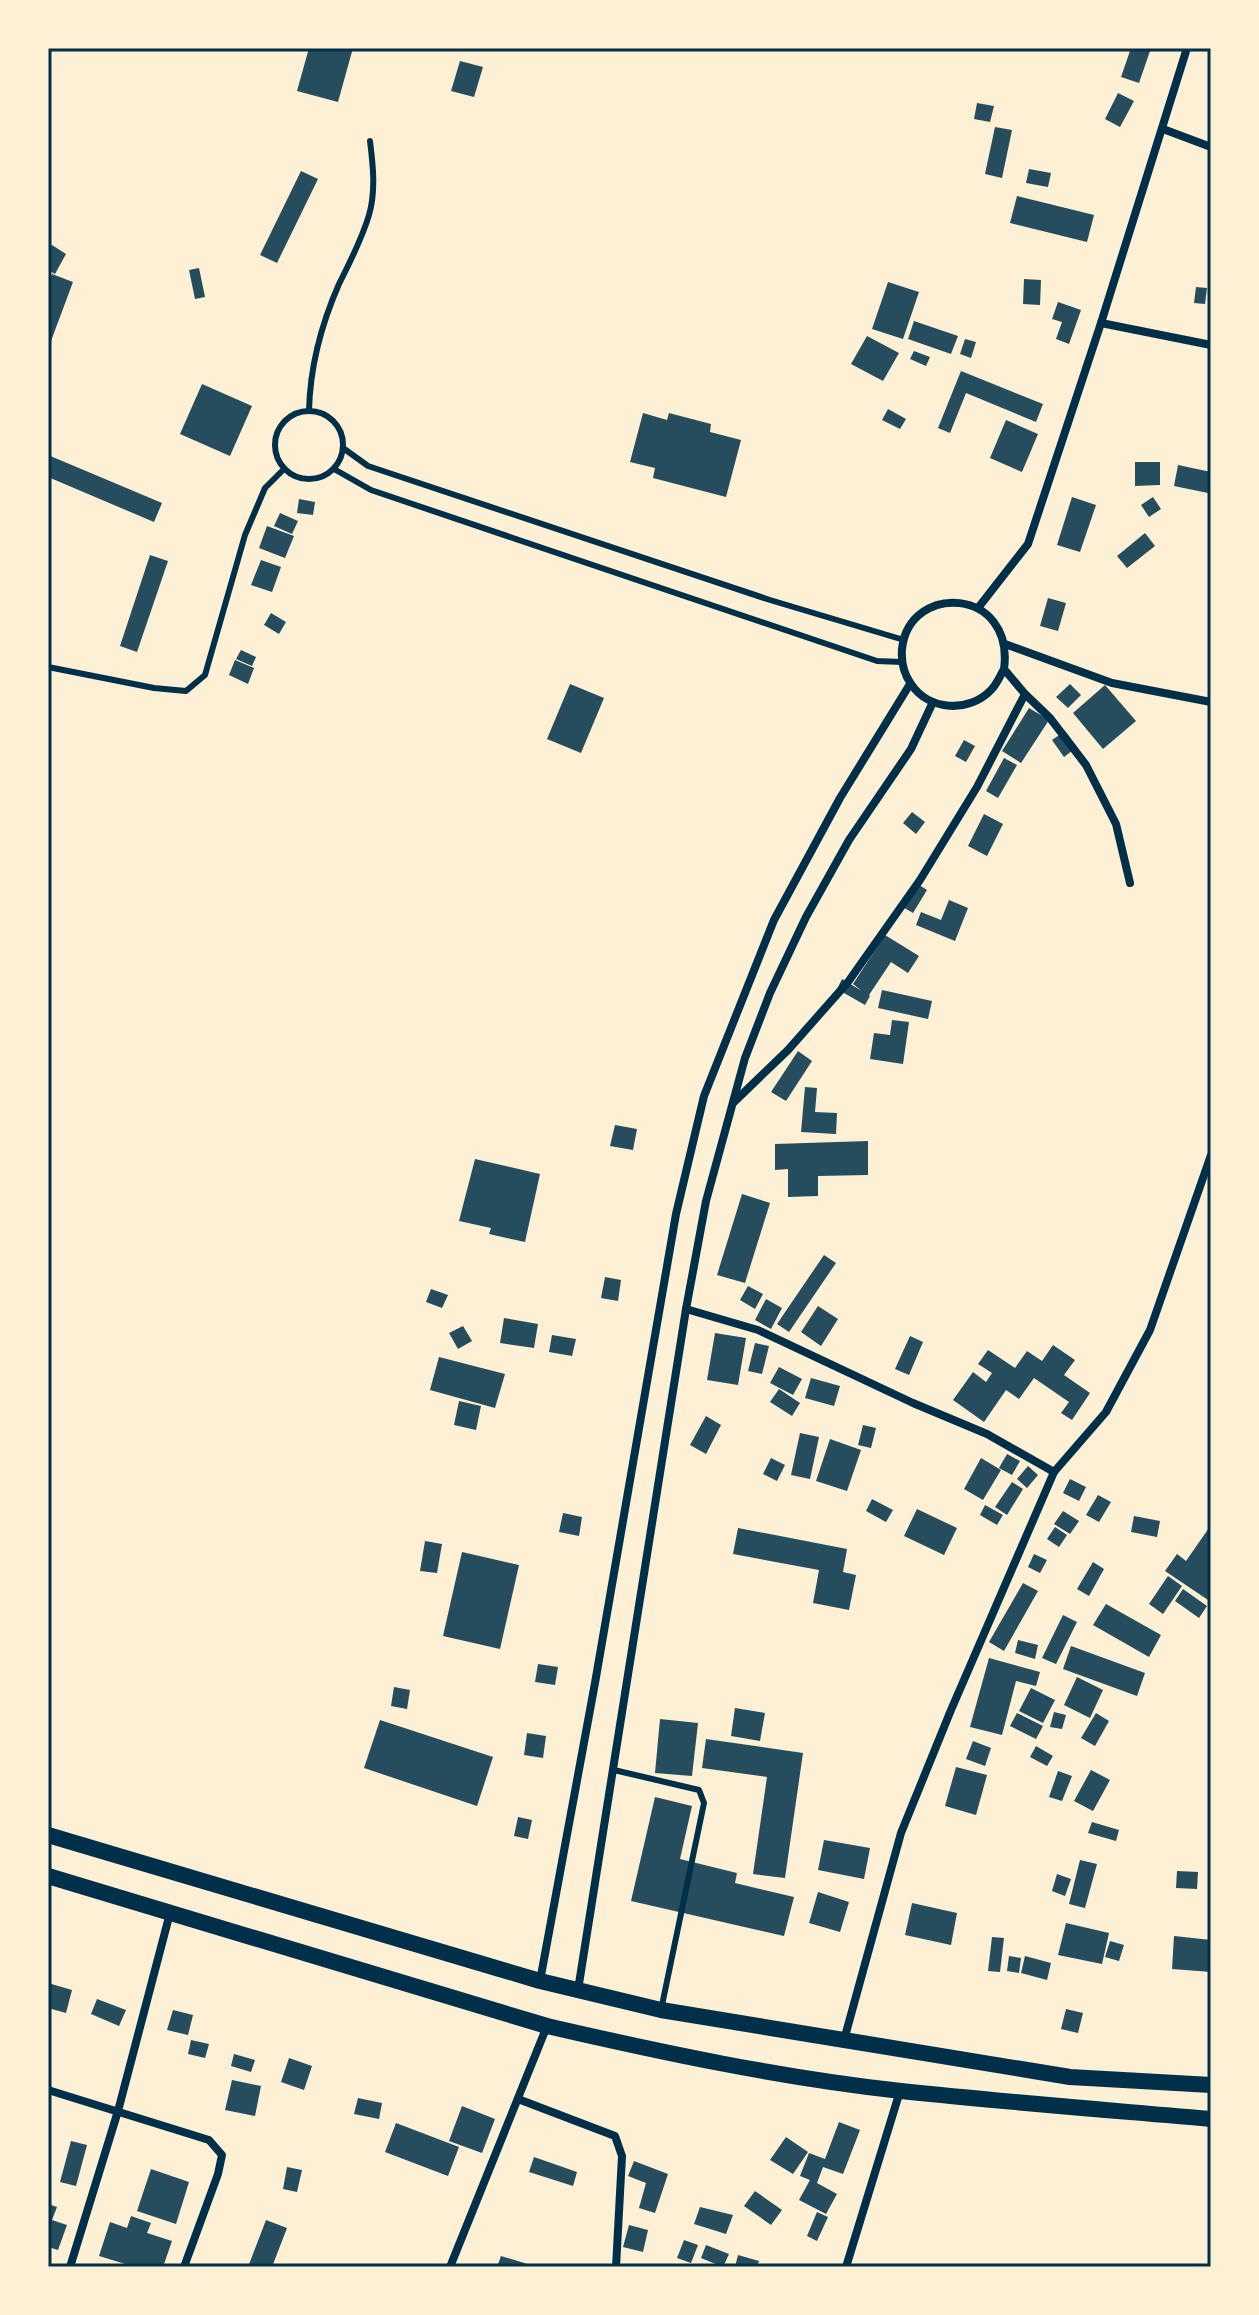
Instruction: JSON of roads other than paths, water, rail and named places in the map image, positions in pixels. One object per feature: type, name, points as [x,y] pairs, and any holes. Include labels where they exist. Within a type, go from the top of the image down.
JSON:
[{"type":"main road","points":[[48,1835],[540,1981],[661,2010],[1070,2077],[1211,2085]]},
{"type":"main road","points":[[48,1876],[547,2026],[763,2071],[900,2091],[1211,2119]]},
{"type":"street","points":[[978,608],[1028,544],[1187,48]]},
{"type":"street","points":[[1163,129],[1211,147]]},
{"type":"street","points":[[1101,323],[1211,345]]},
{"type":"street","points":[[956,602],[978,608],[995,623],[1005,644],[1004,669],[991,691],[981,699],[957,706],[933,702],[910,684],[902,662],[904,640],[915,620],[933,607],[956,602]]},
{"type":"street","points":[[1005,644],[1112,683],[1211,702]]},
{"type":"street","points":[[1004,669],[1050,718],[1086,765],[1116,824],[1130,883]]},
{"type":"street","points":[[540,1981],[676,1214],[704,1096],[774,920],[840,798],[910,684]]},
{"type":"street","points":[[733,1103],[788,1050],[848,982],[936,854],[977,787],[1025,694]]},
{"type":"street","points":[[578,1991],[686,1309],[706,1201],[745,1058],[806,917],[849,840],[911,749],[933,702]]},
{"type":"street","points":[[844,2041],[901,1833],[951,1710],[1054,1472],[1106,1412],[1150,1330],[1211,1155]]},
{"type":"street","points":[[686,1309],[758,1330],[987,1434],[1054,1472]]},
{"type":"street","points":[[70,2267],[118,2111],[170,1913]]},
{"type":"street","points":[[450,2267],[547,2026]]},
{"type":"street","points":[[48,2090],[209,2140],[222,2155],[184,2267]]},
{"type":"street","points":[[846,2267],[900,2091]]},
{"type":"street","points":[[518,2099],[615,2136],[622,2156],[616,2267]]},
{"type":"lane","points":[[309,411],[315,352],[338,287],[370,214],[374,176],[370,141]]},
{"type":"lane","points":[[309,411],[330,418],[342,437],[343,448],[334,469],[325,476],[303,479],[284,469],[275,448],[280,427],[288,418],[309,411]]},
{"type":"lane","points":[[343,448],[368,466],[770,600],[904,640]]},
{"type":"lane","points":[[48,667],[154,688],[186,691],[196,683],[205,675],[245,535],[265,488],[284,469]]},
{"type":"lane","points":[[334,469],[371,490],[877,661],[902,662]]},
{"type":"lane","points":[[614,1770],[699,1790],[704,1803],[661,2010]]}]
